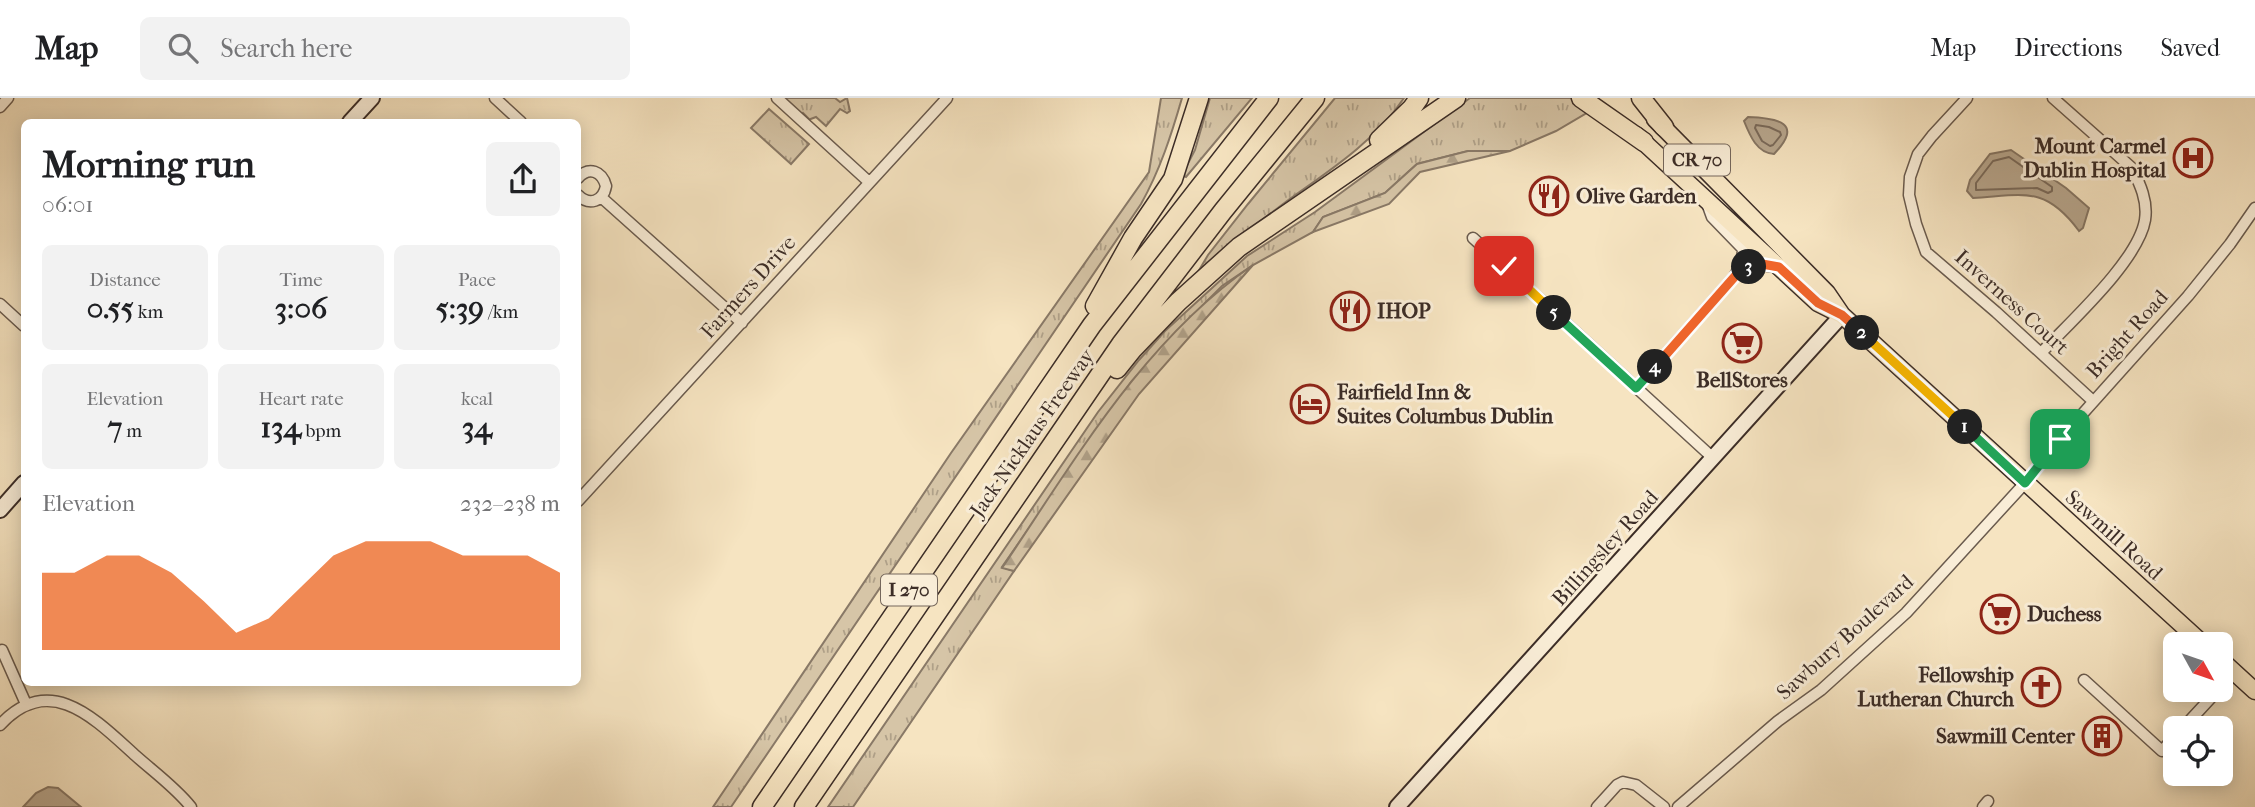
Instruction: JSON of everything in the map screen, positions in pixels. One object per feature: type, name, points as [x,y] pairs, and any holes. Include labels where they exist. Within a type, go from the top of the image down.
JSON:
[{"type":"highway","points":[[1188,133],[1192,98]]},
{"type":"highway","points":[[1058,374],[1133,239],[1173,179],[1199,98]]},
{"type":"highway","name":"Jack Nicklaus Freeway","points":[[762,807],[1092,326],[1269,98]]},
{"type":"highway","name":"Jack Nicklaus Freeway","points":[[804,807],[1121,344],[1223,211],[1315,98]]},
{"type":"highway","points":[[1309,198],[1393,128],[1419,98]]},
{"type":"highway","points":[[1017,495],[1133,349],[1178,302],[1240,247],[1456,98]]},
{"type":"highway","points":[[1581,98],[1644,142]]},
{"type":"highway","points":[[1641,98],[1664,127]]},
{"type":"main road","name":"Sawmill Road","points":[[1597,98],[1818,303],[1842,315]]},
{"type":"main road","name":"Sawmill Road","points":[[1633,98],[1827,293],[1842,315],[2190,632]]},
{"type":"main road","points":[[2234,672],[2255,691]]},
{"type":"street","points":[[0,107],[8,98]]},
{"type":"street","points":[[353,119],[372,98]]},
{"type":"street","points":[[495,98],[518,119]]},
{"type":"street","points":[[776,98],[869,182]]},
{"type":"street","name":"Farmers Drive","points":[[581,498],[947,98]]},
{"type":"street","name":"Inverness Court","points":[[1967,98],[1918,154],[1910,177],[1909,195],[1926,251],[2094,401]]},
{"type":"street","points":[[2041,353],[2126,262],[2138,243],[2145,220],[2145,200],[2132,168],[2053,98]]},
{"type":"street","points":[[581,176],[590,171],[601,175],[606,186],[601,197],[588,202],[581,197]]},
{"type":"street","points":[[601,197],[741,323]]},
{"type":"street","points":[[1636,388],[1737,274],[1742,263],[1743,249],[1712,216],[1706,199]]},
{"type":"street","name":"Bright Road","points":[[2025,483],[2188,296],[2255,208]]},
{"type":"street","points":[[1473,238],[1713,458]]},
{"type":"street","points":[[1737,274],[1754,264],[1779,267]]},
{"type":"street","points":[[0,304],[21,323]]},
{"type":"street","name":"Billingsley Road","points":[[1397,807],[1842,315]]},
{"type":"street","name":"Sawbury Boulevard","points":[[1678,807],[1778,721],[1821,690],[1889,629],[2025,483]]},
{"type":"street","points":[[0,510],[21,486]]},
{"type":"street","points":[[2,650],[26,705]]},
{"type":"street","points":[[2084,680],[2163,750]]},
{"type":"street","points":[[0,725],[26,705],[50,701],[73,706],[87,714],[191,807]]},
{"type":"street","points":[[2194,716],[2207,702]]},
{"type":"street","points":[[1597,807],[1623,782],[1636,785],[1664,807]]},
{"type":"green space","points":[[782,98],[835,98],[840,102],[847,98],[850,111],[847,113],[840,109],[826,126],[816,117],[808,120],[803,113],[801,115]]},
{"type":"green space","points":[[1161,98],[1182,98],[1164,153],[1141,204],[731,807],[713,807],[951,453],[1149,172]]},
{"type":"green space","points":[[1210,98],[1252,98],[1186,177],[1182,175],[1195,150]]},
{"type":"green space","points":[[1335,98],[1404,98],[1380,127],[1352,153],[1255,225],[1198,272],[1248,204]]},
{"type":"green space","points":[[1470,98],[1575,98],[1590,111],[1556,131],[1510,151],[1468,151],[1417,164],[1385,193],[1323,217],[1313,232],[1253,265],[1222,286],[1131,382],[1002,567],[1014,571],[853,807],[828,807],[1098,412],[1165,331],[1247,256],[1315,212]]},
{"type":"green space","points":[[769,109],[809,144],[791,164],[751,128]]},
{"type":"green space","points":[[1468,151],[1510,151],[1420,172],[1389,204],[1313,232],[1323,217],[1385,193],[1417,164]]},
{"type":"green space","points":[[1253,265],[1139,394],[1014,571],[1002,568],[1085,444],[1145,365],[1214,295]]},
{"type":"water","points":[[1748,117],[1784,124],[1787,135],[1774,154],[1763,151],[1755,143],[1744,121]]},
{"type":"water","points":[[2011,150],[2066,188],[2089,208],[2083,228],[2079,231],[2055,206],[2032,196],[1973,198],[1967,191],[1970,180],[1990,154]]},
{"type":"water","points":[[48,787],[58,788],[81,807],[23,807],[36,793]]},
{"type":"place","name":"Mount Carmel Dublin Hospital","points":[[2193,158]]},
{"type":"place","name":"Olive Garden","points":[[1549,196]]},
{"type":"place","name":"IHOP","points":[[1350,311]]},
{"type":"place","name":"BellStores","points":[[1742,343]]},
{"type":"place","name":"Fairfield Inn & Suites Columbus Dublin","points":[[1310,404]]},
{"type":"place","name":"Duchess","points":[[2000,614]]},
{"type":"place","name":"Fellowship Lutheran Church","points":[[2041,687]]},
{"type":"place","name":"Sawmill Center","points":[[2102,736]]},
{"type":"route","points":[[1504,266],[1636,388],[1737,274],[1754,264],[1779,267],[1818,303],[1842,315],[2025,483],[2060,439]]}]
